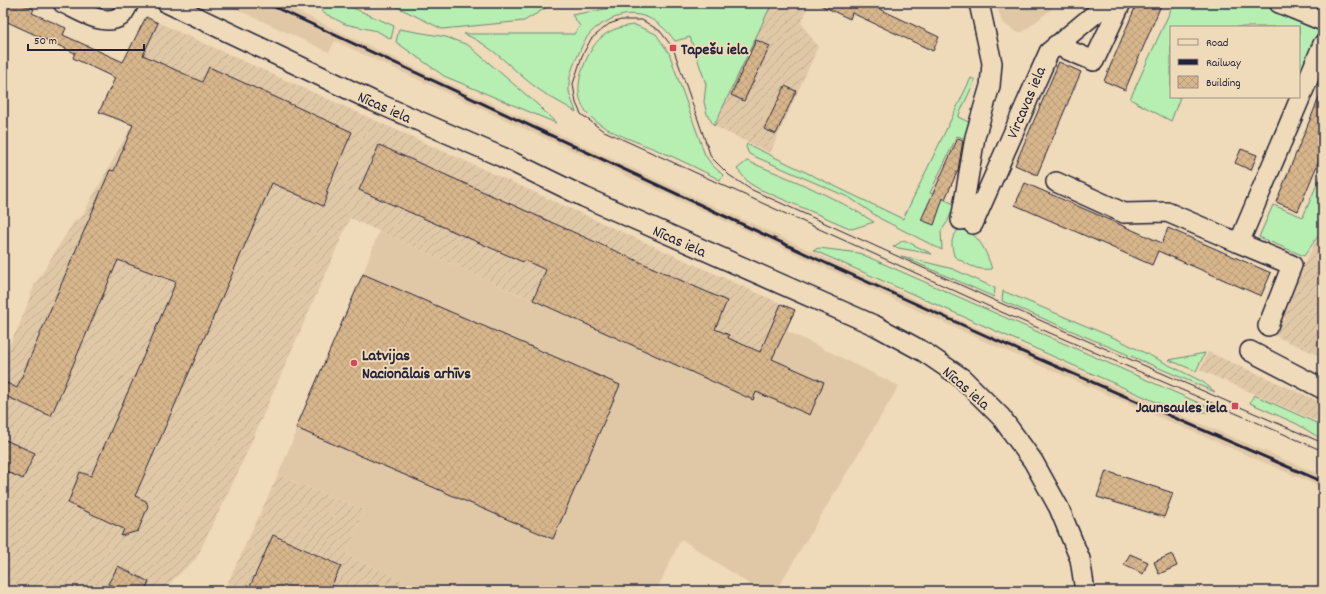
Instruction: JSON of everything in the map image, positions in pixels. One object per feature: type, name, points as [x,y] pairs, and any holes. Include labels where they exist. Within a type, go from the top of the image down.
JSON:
[{"type":"street","points":[[63,3],[95,18],[111,21],[122,15],[129,3]]},
{"type":"street","name":"Nīcas iela","points":[[167,3],[375,102],[502,158],[584,197],[876,326],[924,352],[962,378],[1001,417],[1033,461],[1059,508],[1080,559],[1085,591]]},
{"type":"street","name":"Vircavas iela","points":[[979,3],[988,41],[991,70],[990,86],[975,136],[967,222],[1049,52],[1108,3]]},
{"type":"street","points":[[1056,45],[1094,61],[1121,3]]},
{"type":"street","points":[[1279,3],[1323,21]]},
{"type":"street","points":[[1239,243],[1323,44]]},
{"type":"street","points":[[1056,182],[1124,213],[1167,212],[1292,265],[1268,326]]},
{"type":"street","points":[[1250,351],[1323,389]]},
{"type":"shaded area","points":[[223,3],[280,3],[409,65],[973,326],[1323,476],[1323,488],[984,341],[335,41],[329,52]]},
{"type":"shaded area","points":[[772,3],[810,3],[801,23],[818,47],[770,153],[714,126]]},
{"type":"shaded area","points":[[996,3],[1059,3],[1023,32],[1016,32],[1002,22]]},
{"type":"shaded area","points":[[146,17],[795,310],[753,400],[350,218],[239,470],[196,559],[161,591],[3,591],[3,357],[19,326],[34,286],[75,220],[81,218],[132,125],[99,112]]},
{"type":"shaded area","points":[[1323,229],[1323,357],[1275,336],[1278,310]]},
{"type":"shaded area","points":[[379,231],[752,400],[785,330],[899,386],[778,587],[779,591],[760,591],[681,539],[656,591],[426,591],[346,555],[364,510],[278,475],[363,274]]},
{"type":"shaded area","points":[[1208,352],[1323,403],[1323,424],[1200,370]]},
{"type":"shaded area","points":[[278,475],[364,510],[346,555],[426,591],[224,591]]},
{"type":"green space","points":[[319,3],[342,3],[394,26],[391,39],[377,31],[345,24],[322,12]]},
{"type":"green space","points":[[389,3],[554,3],[524,21],[442,29]]},
{"type":"green space","points":[[638,3],[772,3],[714,126],[707,114],[704,102],[706,84],[690,37],[675,41],[668,32],[652,19],[634,14],[624,15],[602,24],[590,33],[575,62],[569,81],[570,94],[576,112],[529,82],[494,51],[464,34],[574,34],[580,26],[572,15]]},
{"type":"green space","points":[[1174,3],[1260,3],[1320,29],[1300,78],[1300,26],[1170,26],[1170,98],[1180,98],[1171,121],[1130,99]]},
{"type":"green space","points":[[635,25],[656,34],[669,53],[705,155],[712,165],[723,175],[720,180],[673,157],[607,129],[594,120],[584,108],[579,95],[580,77],[592,49],[601,37],[607,33],[619,28]]},
{"type":"green space","points":[[399,29],[446,37],[468,45],[538,105],[556,123],[444,76],[396,42]]},
{"type":"green space","points":[[971,78],[975,80],[958,117],[975,125],[970,140],[957,136],[930,193],[954,204],[948,221],[941,231],[942,250],[881,219],[850,198],[749,154],[746,147],[747,144],[903,219]]},
{"type":"green space","points":[[747,161],[828,196],[874,222],[852,229],[759,189],[749,183],[737,169]]},
{"type":"green space","points":[[1323,170],[1323,229],[1304,256],[1259,237],[1273,205],[1303,217]]},
{"type":"green space","points":[[960,228],[967,230],[977,238],[984,249],[992,269],[977,268],[954,256],[952,241],[954,235]]},
{"type":"green space","points":[[904,240],[932,254],[893,247]]},
{"type":"green space","points":[[819,248],[859,253],[1217,411],[1192,412],[1172,408],[1156,402],[813,250]]},
{"type":"green space","points":[[901,256],[953,269],[995,288],[994,297]]},
{"type":"green space","points":[[1003,291],[1117,339],[1203,382],[1215,392],[1002,301]]},
{"type":"green space","points":[[1205,353],[1196,371],[1169,360]]},
{"type":"green space","points":[[1254,395],[1323,426],[1323,440],[1297,424],[1250,403]]},
{"type":"building","points":[[5,3],[19,3],[34,9],[32,13],[66,28],[63,35],[123,62],[146,17],[158,23],[143,55],[202,82],[209,67],[352,132],[326,192],[328,193],[323,206],[272,183],[135,496],[146,501],[148,506],[138,531],[121,536],[124,529],[68,503],[80,472],[91,476],[176,282],[118,260],[51,416],[3,395],[3,381],[17,388],[110,170],[114,171],[133,125],[99,112],[115,78],[73,58],[75,53],[3,20],[3,8]]},
{"type":"building","points":[[816,3],[867,3],[939,37],[933,51],[852,13],[850,19]]},
{"type":"building","points":[[1137,3],[1162,3],[1125,90],[1104,81]]},
{"type":"building","points":[[756,40],[770,46],[744,101],[731,95]]},
{"type":"building","points":[[1059,62],[1081,72],[1037,175],[1015,165]]},
{"type":"building","points":[[785,86],[796,91],[776,134],[764,129]]},
{"type":"building","points":[[1323,88],[1323,151],[1298,211],[1276,202]]},
{"type":"building","points":[[958,138],[963,140],[958,170],[945,199],[943,198],[934,225],[921,220]]},
{"type":"building","points":[[379,145],[727,301],[715,329],[729,335],[728,338],[760,352],[781,304],[795,310],[772,359],[824,382],[810,415],[756,392],[753,400],[533,300],[546,270],[524,260],[523,262],[359,190]]},
{"type":"building","points":[[1241,149],[1257,155],[1251,170],[1235,163]]},
{"type":"building","points":[[1025,183],[1162,243],[1168,228],[1271,273],[1261,296],[1158,251],[1152,265],[1015,205]]},
{"type":"building","points":[[363,274],[620,385],[553,539],[296,428]]},
{"type":"building","points":[[3,439],[35,453],[23,479],[3,470]]},
{"type":"building","points":[[1106,471],[1173,493],[1164,517],[1097,497]]},
{"type":"building","points":[[273,535],[341,566],[329,591],[248,591]]},
{"type":"building","points":[[1130,554],[1148,562],[1143,574],[1124,565]]},
{"type":"building","points":[[1172,554],[1177,566],[1159,574],[1154,562]]},
{"type":"building","points":[[118,566],[149,582],[144,591],[123,591],[108,584]]},
{"type":"tram line","points":[[1323,443],[998,302],[750,189],[729,175],[711,157],[673,48],[660,31],[642,20],[621,20],[609,24],[591,39],[582,56],[573,84],[576,103],[581,114],[602,130],[999,311],[1323,451]]},
{"type":"railway","points":[[266,3],[819,260],[1000,342],[1323,482]]},
{"type":"place","name":"Tapešu iela","points":[[673,48]]},
{"type":"place","name":"Latvijas Nacionālais arhīvs","points":[[354,363]]},
{"type":"place","name":"Jaunsaules iela","points":[[1235,406]]}]
